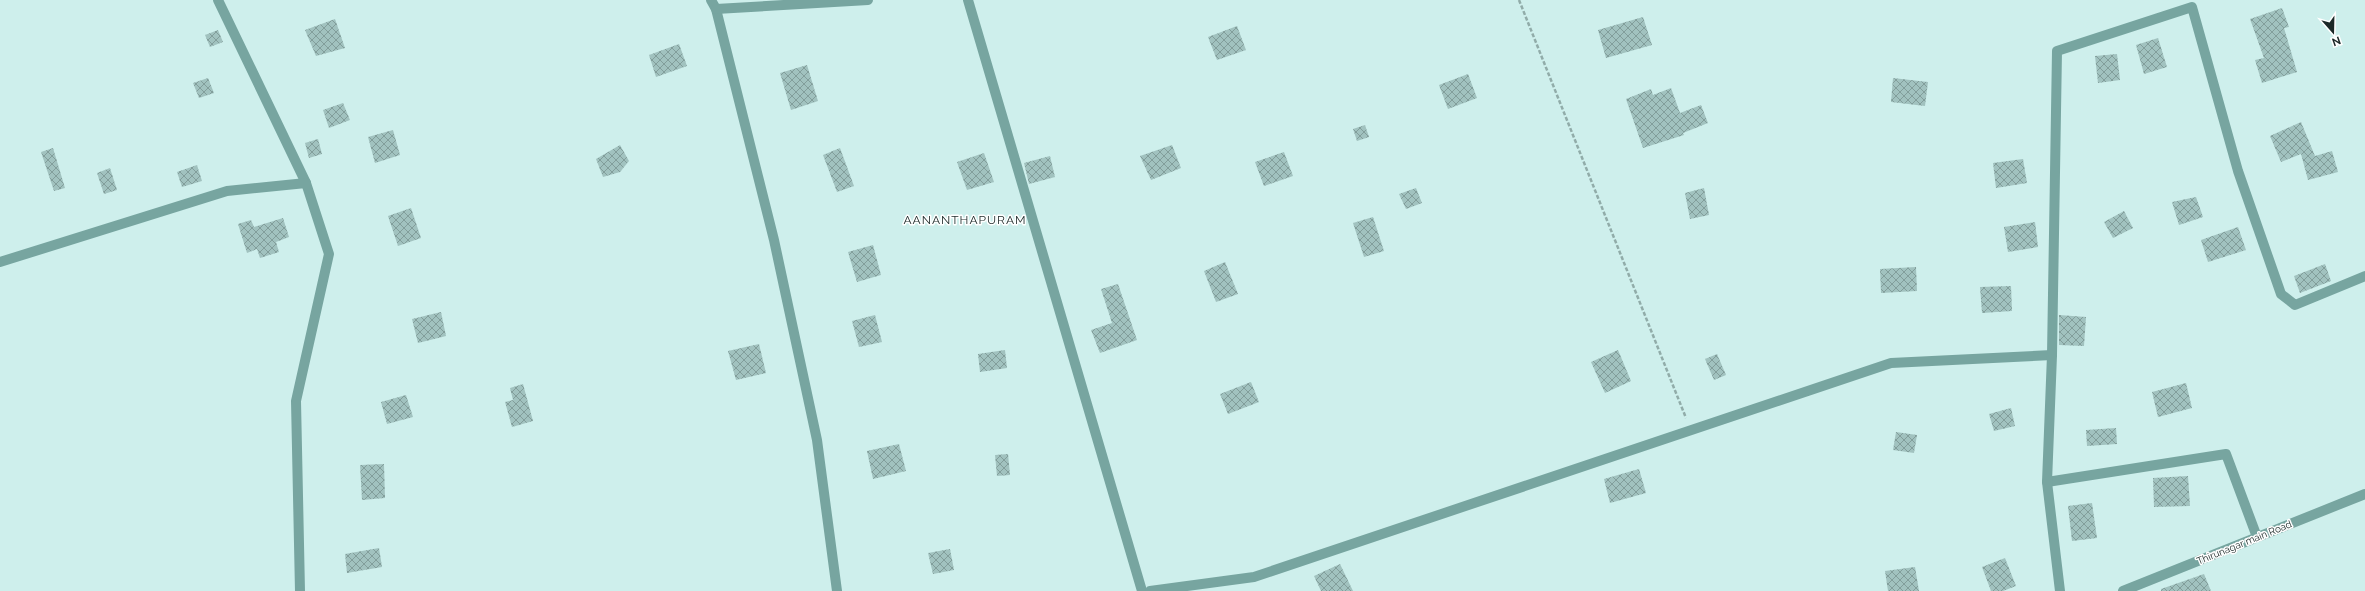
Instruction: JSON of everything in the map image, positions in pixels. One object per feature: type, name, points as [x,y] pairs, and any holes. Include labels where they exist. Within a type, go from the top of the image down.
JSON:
[{"type":"street","points":[[218,0],[306,183],[329,254],[296,400],[300,591]]},
{"type":"street","points":[[837,591],[817,440],[774,240],[714,4],[868,0]]},
{"type":"street","points":[[968,0],[1142,591]]},
{"type":"street","points":[[2060,591],[2047,482],[2052,355],[2057,51],[2192,7],[2238,171],[2281,294],[2295,305],[2365,276]]},
{"type":"street","points":[[0,262],[227,191],[306,183]]},
{"type":"street","points":[[1150,591],[1254,577],[1891,363],[2052,355]]},
{"type":"street","points":[[2047,482],[2226,454],[2257,537]]},
{"type":"street","name":"Thirunagar main Road","points":[[2123,591],[2365,494]]},
{"type":"path","points":[[1519,0],[1571,126],[1690,430]]},
{"type":"building","points":[[2282,8],[2289,27],[2284,28],[2297,72],[2262,83],[2255,60],[2264,58],[2250,19]]},
{"type":"building","points":[[1643,17],[1652,45],[1606,58],[1598,30]]},
{"type":"building","points":[[335,19],[345,48],[316,56],[305,30]]},
{"type":"building","points":[[1237,26],[1246,50],[1217,60],[1208,37]]},
{"type":"building","points":[[218,30],[223,42],[210,47],[205,35]]},
{"type":"building","points":[[2158,38],[2167,67],[2144,74],[2136,45]]},
{"type":"building","points":[[679,44],[687,66],[656,77],[649,55]]},
{"type":"building","points":[[2117,54],[2120,80],[2098,83],[2095,56]]},
{"type":"building","points":[[807,65],[818,101],[791,110],[780,73]]},
{"type":"building","points":[[1468,74],[1477,98],[1448,109],[1439,85]]},
{"type":"building","points":[[208,78],[214,93],[199,98],[193,83]]},
{"type":"building","points":[[1893,78],[1928,82],[1925,106],[1891,102]]},
{"type":"building","points":[[1671,88],[1680,113],[1701,105],[1708,123],[1683,133],[1684,135],[1643,148],[1626,99],[1651,89],[1653,95]]},
{"type":"building","points":[[343,103],[350,120],[329,128],[323,110]]},
{"type":"building","points":[[2301,122],[2315,156],[2332,151],[2338,172],[2308,180],[2301,154],[2281,162],[2270,136]]},
{"type":"building","points":[[1365,125],[1369,137],[1357,141],[1353,129]]},
{"type":"building","points":[[393,130],[400,155],[375,163],[368,137]]},
{"type":"building","points":[[318,139],[322,154],[309,158],[305,143]]},
{"type":"building","points":[[620,145],[629,161],[620,172],[603,177],[596,159]]},
{"type":"building","points":[[1172,145],[1181,168],[1151,180],[1140,156]]},
{"type":"building","points":[[53,148],[65,188],[54,191],[41,152]]},
{"type":"building","points":[[840,148],[854,186],[837,192],[823,155]]},
{"type":"building","points":[[1284,152],[1293,176],[1264,186],[1255,162]]},
{"type":"building","points":[[984,153],[994,182],[967,190],[957,162]]},
{"type":"building","points":[[1050,156],[1055,177],[1029,184],[1024,163]]},
{"type":"building","points":[[2023,159],[2027,183],[1996,188],[1993,163]]},
{"type":"building","points":[[197,165],[202,181],[182,187],[177,172]]},
{"type":"building","points":[[110,168],[117,190],[104,194],[97,173]]},
{"type":"building","points":[[1416,188],[1422,203],[1406,209],[1399,194]]},
{"type":"building","points":[[1704,188],[1709,215],[1690,219],[1685,193]]},
{"type":"building","points":[[2196,197],[2203,217],[2179,225],[2172,202]]},
{"type":"building","points":[[411,208],[421,238],[398,246],[388,216]]},
{"type":"building","points":[[2124,211],[2133,228],[2113,238],[2104,222]]},
{"type":"building","points":[[1373,217],[1384,251],[1364,257],[1353,223]]},
{"type":"building","points":[[283,218],[289,237],[276,242],[279,252],[260,258],[257,249],[247,253],[238,224],[251,220],[254,227]]},
{"type":"building","points":[[2035,222],[2038,247],[2008,252],[2004,227]]},
{"type":"building","points":[[2238,227],[2246,250],[2208,262],[2201,240]]},
{"type":"building","points":[[873,245],[881,275],[857,282],[848,252]]},
{"type":"building","points":[[1225,262],[1238,294],[1216,302],[1204,271]]},
{"type":"building","points":[[2325,264],[2331,281],[2300,293],[2294,276]]},
{"type":"building","points":[[1916,267],[1917,291],[1881,293],[1880,269]]},
{"type":"building","points":[[1118,284],[1137,340],[1100,353],[1091,330],[1112,323],[1101,289]]},
{"type":"building","points":[[2011,286],[2012,311],[1982,313],[1980,287]]},
{"type":"building","points":[[441,312],[446,336],[418,343],[412,319]]},
{"type":"building","points":[[875,315],[882,342],[859,347],[852,321]]},
{"type":"building","points":[[2059,315],[2086,317],[2084,346],[2059,345]]},
{"type":"building","points":[[759,344],[766,373],[736,380],[728,351]]},
{"type":"building","points":[[1005,350],[1007,368],[980,372],[978,354]]},
{"type":"building","points":[[1618,350],[1631,381],[1605,393],[1591,362]]},
{"type":"building","points":[[1717,354],[1726,375],[1714,380],[1705,359]]},
{"type":"building","points":[[1251,382],[1259,402],[1228,414],[1220,394]]},
{"type":"building","points":[[2186,383],[2192,408],[2158,417],[2152,392]]},
{"type":"building","points":[[523,384],[533,421],[512,427],[505,402],[513,400],[510,388]]},
{"type":"building","points":[[406,395],[413,417],[387,424],[381,402]]},
{"type":"building","points":[[2011,408],[2015,426],[1994,431],[1989,414]]},
{"type":"building","points":[[2116,428],[2117,444],[2087,446],[2086,430]]},
{"type":"building","points":[[1896,432],[1917,435],[1914,453],[1893,450]]},
{"type":"building","points":[[899,444],[906,471],[873,479],[867,451]]},
{"type":"building","points":[[1008,454],[1010,475],[997,476],[995,455]]},
{"type":"building","points":[[384,464],[385,498],[362,500],[360,465]]},
{"type":"building","points":[[1639,469],[1646,493],[1610,503],[1604,479]]},
{"type":"building","points":[[2188,476],[2190,506],[2154,507],[2153,478]]},
{"type":"building","points":[[2092,503],[2097,538],[2072,541],[2068,506]]},
{"type":"building","points":[[379,548],[382,567],[347,573],[345,554]]},
{"type":"building","points":[[950,549],[954,570],[933,574],[928,553]]},
{"type":"building","points":[[2005,558],[2016,586],[2003,591],[1991,591],[1982,567]]},
{"type":"building","points":[[1340,564],[1353,591],[1321,591],[1314,576]]},
{"type":"building","points":[[1915,567],[1919,591],[1888,591],[1885,571]]},
{"type":"building","points":[[2204,574],[2211,591],[2161,591],[2161,589]]},
{"type":"district","name":"AANANTHAPURAM","points":[[965,220]]}]
